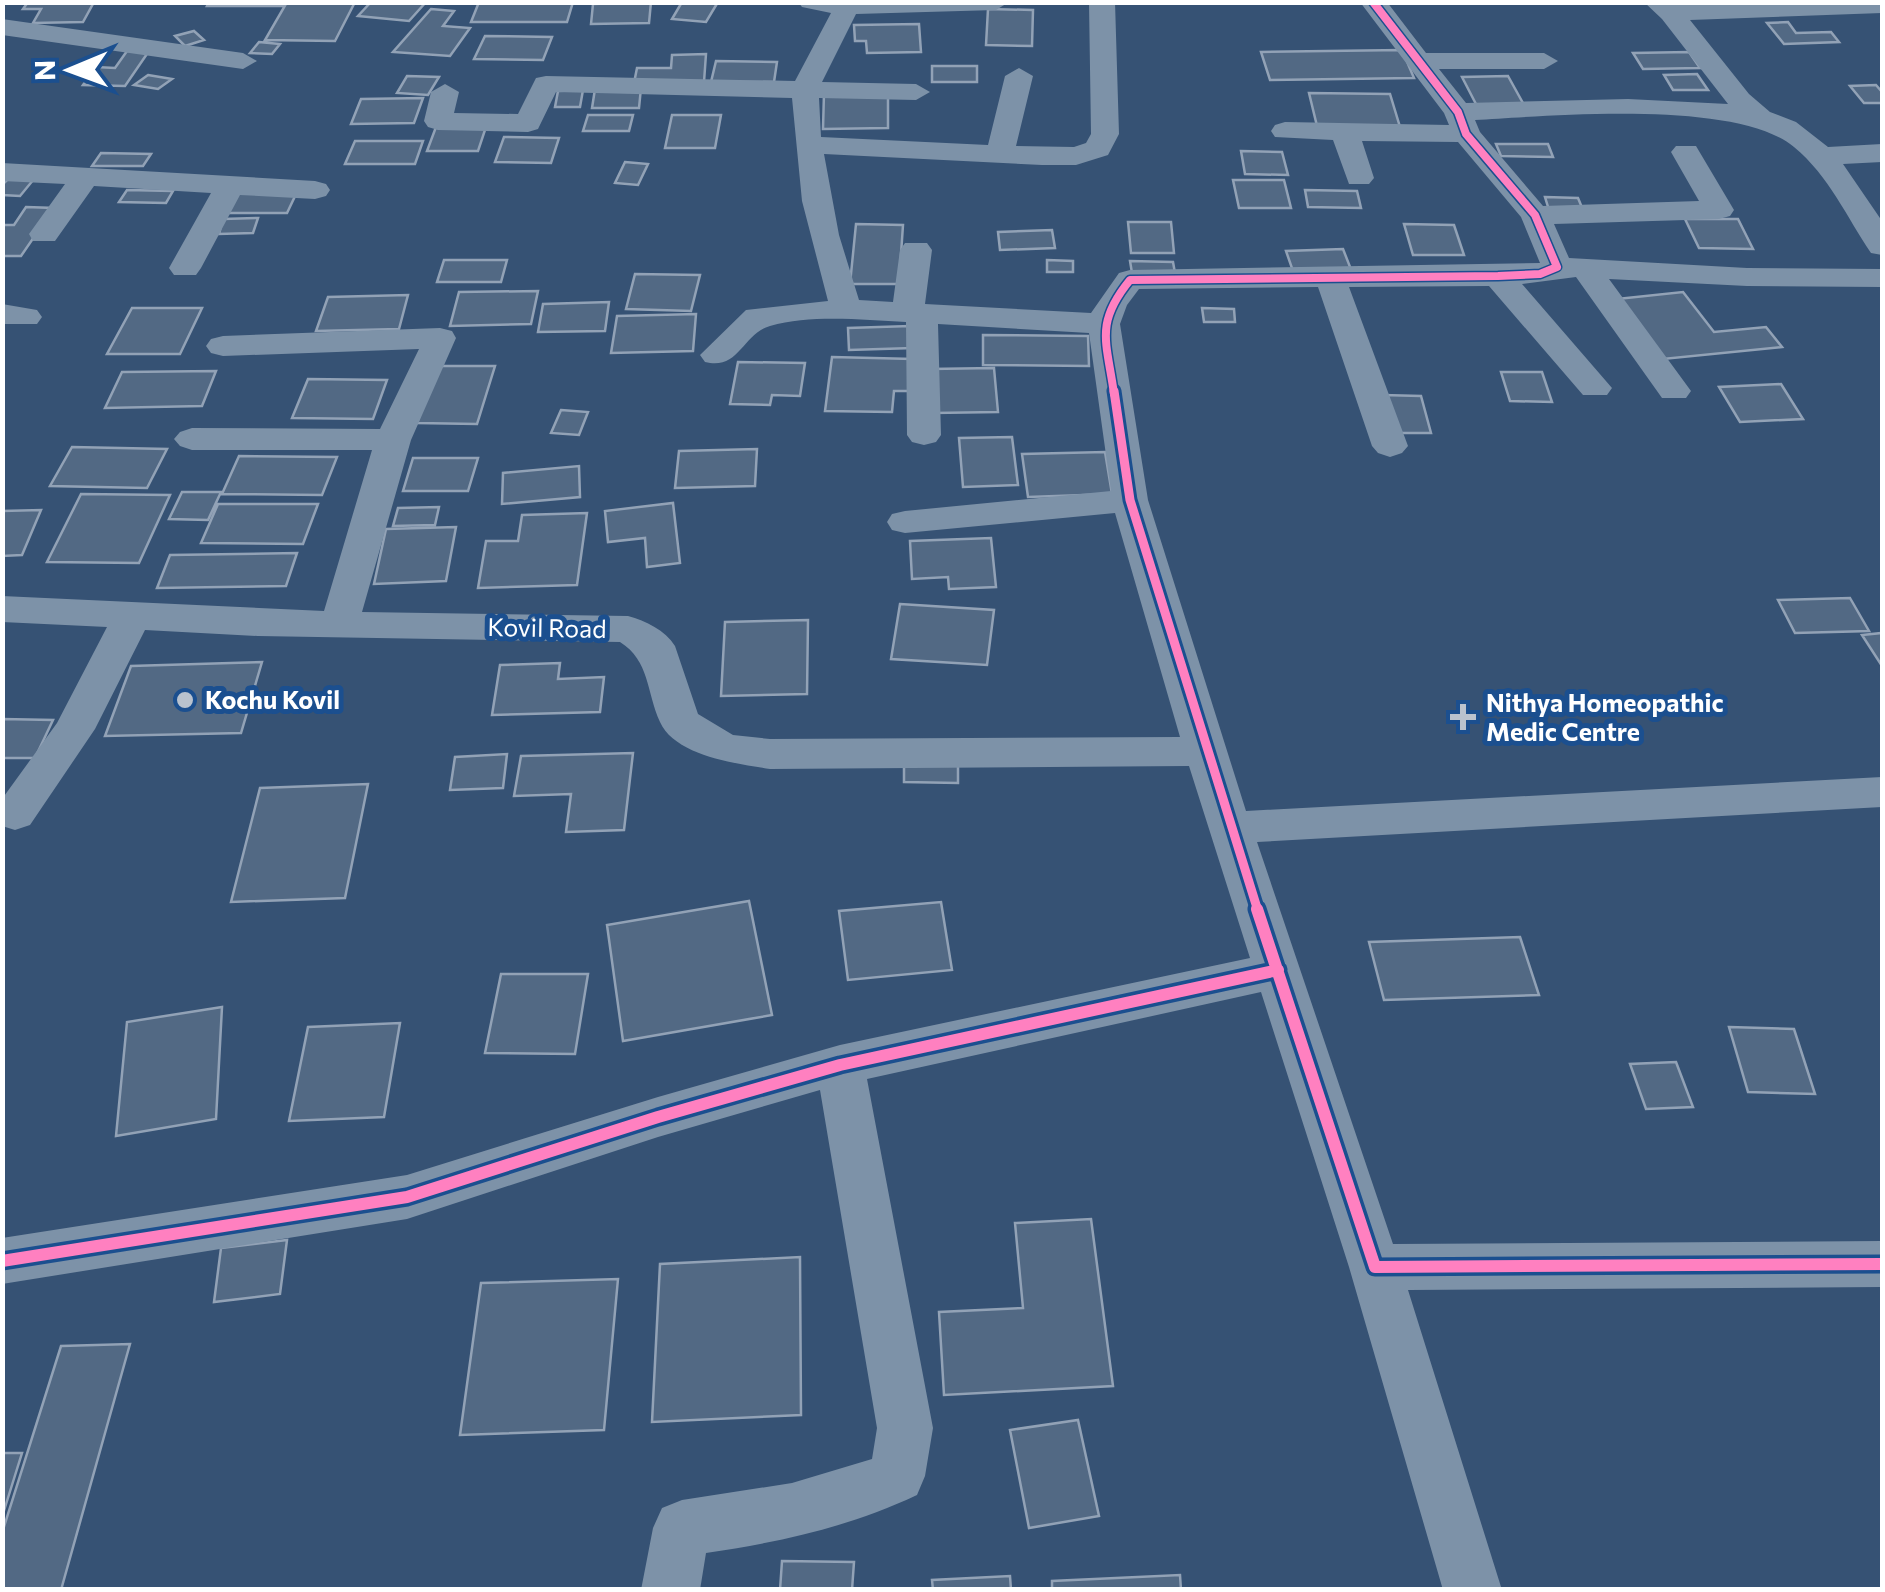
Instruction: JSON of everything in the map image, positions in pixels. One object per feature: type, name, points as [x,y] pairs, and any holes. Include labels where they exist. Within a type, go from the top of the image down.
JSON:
[{"type":"street","points":[[811,2],[847,6],[996,2]]},
{"type":"street","points":[[808,145],[1076,156],[1098,149],[1105,134],[1102,2]]},
{"type":"street","points":[[1373,2],[1421,60],[1462,123],[1572,269],[1674,391]]},
{"type":"street","points":[[1664,8],[1882,5]]},
{"type":"street","points":[[847,6],[806,90],[808,145],[834,276],[847,310]]},
{"type":"street","points":[[1664,8],[1739,100],[1759,118]]},
{"type":"street","points":[[2,27],[242,61]]},
{"type":"street","points":[[1421,60],[1544,61]]},
{"type":"street","points":[[1000,154],[1019,76]]},
{"type":"street","points":[[446,92],[438,121],[528,123],[546,84],[916,92]]},
{"type":"street","points":[[1285,131],[1345,133],[1623,109],[1759,118],[1786,127],[1822,156],[1882,246]]},
{"type":"street","points":[[1345,133],[1359,178]]},
{"type":"street","points":[[1534,215],[1719,210],[1686,152]]},
{"type":"street","points":[[1822,156],[1882,153]]},
{"type":"street","points":[[2,172],[316,190]]},
{"type":"street","points":[[44,234],[86,178]]},
{"type":"street","points":[[185,268],[230,186]]},
{"type":"street","points":[[916,250],[915,313],[924,436]]},
{"type":"street","points":[[1473,1590],[1376,1266],[1205,750],[1130,500],[1104,324],[1111,303],[1130,280],[1498,276],[1572,269],[1882,278]]},
{"type":"street","points":[[1498,276],[1595,388]]},
{"type":"street","points":[[1331,280],[1390,446]]},
{"type":"street","points":[[717,354],[758,317],[847,310],[1104,324]]},
{"type":"street","points":[[223,346],[440,338],[393,440],[340,625]]},
{"type":"street","points":[[192,439],[393,440]]},
{"type":"street","points":[[905,522],[1130,500]]},
{"type":"street","name":"Kovil Road","points":[[2,610],[340,625],[628,629],[655,646],[680,722],[724,748],[770,754],[1205,750]]},
{"type":"street","points":[[15,814],[74,729],[133,616]]},
{"type":"street","points":[[1232,828],[1882,792]]},
{"type":"street","points":[[2,1261],[406,1197],[658,1117],[840,1065],[1278,970]]},
{"type":"street","points":[[670,1590],[682,1528],[839,1501],[897,1476],[905,1428],[840,1065]]},
{"type":"street","points":[[1376,1266],[1882,1264]]},
{"type":"building","points":[[28,2],[94,2],[83,22],[33,23],[41,9],[23,9]]},
{"type":"building","points":[[209,2],[284,2],[282,6],[207,6]]},
{"type":"building","points":[[287,2],[355,2],[335,41],[265,40]]},
{"type":"building","points":[[371,2],[426,2],[409,21],[358,16]]},
{"type":"building","points":[[479,2],[573,2],[567,22],[471,22]]},
{"type":"building","points":[[651,2],[649,23],[591,24],[593,4]]},
{"type":"building","points":[[682,2],[718,2],[706,22],[672,19]]},
{"type":"building","points":[[431,9],[454,11],[443,26],[470,28],[450,56],[393,52]]},
{"type":"building","points":[[988,9],[1033,10],[1032,46],[986,45]]},
{"type":"building","points":[[1788,22],[1796,33],[1831,32],[1839,42],[1784,44],[1767,23]]},
{"type":"building","points":[[919,24],[921,52],[867,53],[866,41],[855,41],[854,25]]},
{"type":"building","points":[[194,31],[204,40],[185,46],[175,36]]},
{"type":"building","points":[[485,36],[552,37],[543,60],[474,59]]},
{"type":"building","points":[[259,42],[280,44],[272,54],[250,53]]},
{"type":"building","points":[[1402,50],[1414,78],[1270,80],[1261,52]]},
{"type":"building","points":[[127,51],[149,51],[125,86],[83,85],[96,67],[115,68]]},
{"type":"building","points":[[1689,52],[1700,68],[1643,69],[1633,53]]},
{"type":"building","points":[[706,54],[704,82],[634,83],[637,68],[671,68],[672,55]]},
{"type":"building","points":[[716,61],[777,62],[774,82],[711,82]]},
{"type":"building","points":[[932,66],[977,66],[977,82],[932,82]]},
{"type":"building","points":[[1697,74],[1708,90],[1673,90],[1664,75]]},
{"type":"building","points":[[148,75],[172,79],[158,89],[134,85]]},
{"type":"building","points":[[407,76],[439,77],[428,95],[397,93]]},
{"type":"building","points":[[1508,76],[1524,105],[1477,106],[1462,77]]},
{"type":"building","points":[[1876,85],[1882,92],[1882,103],[1864,103],[1850,86]]},
{"type":"building","points":[[641,88],[639,108],[592,108],[595,89]]},
{"type":"building","points":[[583,90],[580,107],[555,107],[558,91]]},
{"type":"building","points":[[888,92],[888,128],[823,129],[824,93]]},
{"type":"building","points":[[1309,93],[1390,94],[1400,127],[1317,126]]},
{"type":"building","points":[[423,98],[414,123],[351,124],[361,99]]},
{"type":"building","points":[[588,115],[633,115],[629,131],[583,131]]},
{"type":"building","points":[[672,115],[721,115],[715,148],[665,148]]},
{"type":"building","points":[[436,127],[486,127],[478,151],[427,151]]},
{"type":"building","points":[[504,137],[559,138],[551,163],[495,162]]},
{"type":"building","points":[[355,141],[423,141],[415,164],[345,164]]},
{"type":"building","points":[[1496,144],[1548,144],[1553,157],[1501,156]]},
{"type":"building","points":[[1241,151],[1282,152],[1288,175],[1245,174]]},
{"type":"building","points":[[101,153],[151,154],[143,166],[92,166]]},
{"type":"building","points":[[625,162],[648,164],[638,185],[615,183]]},
{"type":"building","points":[[9,178],[34,179],[20,196],[2,195],[2,185]]},
{"type":"building","points":[[1233,180],[1284,180],[1291,208],[1239,208]]},
{"type":"building","points":[[127,190],[173,191],[166,203],[119,202]]},
{"type":"building","points":[[1305,190],[1357,191],[1361,208],[1308,207]]},
{"type":"building","points":[[237,192],[297,192],[287,213],[226,213]]},
{"type":"building","points":[[1545,197],[1578,198],[1583,210],[1549,210]]},
{"type":"building","points":[[26,207],[54,208],[21,256],[2,256],[2,225],[14,225]]},
{"type":"building","points":[[258,218],[253,233],[219,234],[223,219]]},
{"type":"building","points":[[1685,219],[1738,219],[1753,249],[1699,248]]},
{"type":"building","points":[[1128,222],[1171,222],[1174,253],[1131,253]]},
{"type":"building","points":[[856,224],[903,225],[899,284],[850,284]]},
{"type":"building","points":[[1404,224],[1454,225],[1464,255],[1413,255]]},
{"type":"building","points":[[1052,230],[1055,248],[1000,250],[998,232]]},
{"type":"building","points":[[1343,249],[1352,272],[1294,274],[1286,251]]},
{"type":"building","points":[[444,260],[507,260],[501,282],[437,282]]},
{"type":"building","points":[[1047,260],[1073,261],[1073,272],[1047,272]]},
{"type":"building","points":[[1130,261],[1173,262],[1175,273],[1132,273]]},
{"type":"building","points":[[635,274],[700,275],[691,311],[626,309]]},
{"type":"building","points":[[538,291],[531,324],[450,326],[459,292]]},
{"type":"building","points":[[1683,292],[1714,332],[1766,327],[1782,347],[1663,359],[1617,299]]},
{"type":"building","points":[[408,295],[399,329],[316,331],[328,297]]},
{"type":"building","points":[[609,302],[605,331],[538,332],[543,304]]},
{"type":"building","points":[[132,308],[202,308],[180,354],[107,354]]},
{"type":"building","points":[[1202,308],[1234,309],[1235,322],[1204,322]]},
{"type":"building","points":[[696,314],[693,351],[611,353],[617,316]]},
{"type":"building","points":[[910,326],[913,348],[849,350],[848,328]]},
{"type":"building","points":[[983,335],[1088,336],[1089,366],[983,365]]},
{"type":"building","points":[[832,357],[913,359],[910,391],[894,391],[892,412],[825,411]]},
{"type":"building","points":[[738,362],[805,363],[800,396],[772,395],[770,405],[730,404]]},
{"type":"building","points":[[437,366],[495,366],[477,424],[417,423]]},
{"type":"building","points":[[994,368],[998,412],[933,413],[930,369]]},
{"type":"building","points":[[216,371],[202,406],[105,408],[122,372]]},
{"type":"building","points":[[1501,372],[1542,372],[1552,402],[1510,401]]},
{"type":"building","points":[[308,379],[387,380],[373,419],[292,418]]},
{"type":"building","points":[[1781,384],[1803,419],[1740,422],[1719,387]]},
{"type":"building","points":[[1382,395],[1421,396],[1431,433],[1391,433]]},
{"type":"building","points":[[561,410],[588,412],[579,435],[551,433]]},
{"type":"building","points":[[1012,437],[1018,485],[963,487],[959,438]]},
{"type":"building","points":[[72,447],[167,449],[147,488],[50,486]]},
{"type":"building","points":[[757,449],[755,486],[675,488],[679,451]]},
{"type":"building","points":[[1105,452],[1112,494],[1028,497],[1022,454]]},
{"type":"building","points":[[239,456],[337,457],[322,495],[222,494]]},
{"type":"building","points":[[413,458],[478,458],[468,491],[403,491]]},
{"type":"building","points":[[579,466],[580,497],[502,504],[503,473]]},
{"type":"building","points":[[182,492],[221,492],[208,520],[169,519]]},
{"type":"building","points":[[81,494],[170,495],[139,563],[47,562]]},
{"type":"building","points":[[673,503],[680,563],[647,567],[645,538],[608,542],[605,511]]},
{"type":"building","points":[[218,504],[318,504],[303,544],[201,543]]},
{"type":"building","points":[[439,507],[435,525],[393,526],[398,508]]},
{"type":"building","points":[[41,510],[22,555],[2,556],[2,511]]},
{"type":"building","points":[[587,513],[577,585],[478,588],[486,541],[518,541],[522,515]]},
{"type":"building","points":[[456,527],[446,581],[374,584],[386,529]]},
{"type":"building","points":[[991,538],[996,587],[949,589],[948,577],[912,579],[910,541]]},
{"type":"building","points":[[297,553],[286,586],[157,588],[170,555]]},
{"type":"building","points":[[1850,598],[1869,631],[1795,633],[1778,600]]},
{"type":"building","points":[[900,604],[994,610],[987,665],[891,659]]},
{"type":"building","points":[[808,620],[807,694],[721,696],[725,622]]},
{"type":"building","points":[[1882,633],[1882,666],[1862,635]]},
{"type":"building","name":"Kochu Kovil","points":[[262,662],[241,733],[105,736],[131,666]]},
{"type":"building","points":[[560,663],[558,679],[604,677],[600,712],[492,715],[500,665]]},
{"type":"building","points":[[2,719],[53,720],[35,758],[2,758]]},
{"type":"building","points":[[633,753],[624,830],[566,832],[571,794],[514,796],[521,756]]},
{"type":"building","points":[[507,754],[503,788],[450,790],[455,757]]},
{"type":"building","points":[[904,761],[958,762],[958,783],[904,782]]},
{"type":"building","points":[[368,784],[345,898],[231,902],[260,788]]},
{"type":"building","points":[[749,901],[772,1015],[623,1041],[607,925]]},
{"type":"building","points":[[941,902],[952,970],[848,980],[839,911]]},
{"type":"building","points":[[1520,937],[1539,995],[1384,1000],[1369,942]]},
{"type":"building","points":[[501,974],[588,974],[575,1054],[485,1053]]},
{"type":"building","points":[[222,1007],[216,1119],[116,1136],[127,1022]]},
{"type":"building","points":[[400,1023],[384,1117],[289,1121],[308,1027]]},
{"type":"building","points":[[1729,1027],[1794,1029],[1815,1094],[1748,1092]]},
{"type":"building","points":[[1676,1062],[1693,1107],[1646,1109],[1630,1064]]},
{"type":"building","points":[[1091,1219],[1113,1386],[944,1395],[939,1312],[1023,1308],[1015,1223]]},
{"type":"building","points":[[287,1240],[280,1294],[214,1302],[221,1248]]},
{"type":"building","points":[[800,1257],[801,1415],[652,1422],[660,1264]]},
{"type":"building","points":[[618,1279],[604,1430],[460,1435],[481,1283]]},
{"type":"building","points":[[130,1344],[61,1590],[2,1590],[2,1533],[61,1346]]},
{"type":"building","points":[[1078,1420],[1099,1516],[1029,1528],[1010,1430]]},
{"type":"building","points":[[2,1453],[22,1453],[2,1517]]},
{"type":"building","points":[[782,1561],[854,1562],[852,1590],[780,1590]]},
{"type":"building","points":[[1180,1575],[1181,1590],[1052,1590],[1052,1581]]},
{"type":"building","points":[[1010,1576],[1011,1590],[933,1590],[932,1580]]},
{"type":"cycle path","points":[[1373,2],[1458,112],[1466,134],[1535,215],[1557,267],[1540,274],[1498,276],[1130,280],[1111,303],[1104,324],[1130,500],[1205,751],[1375,1267],[1882,1264]]},
{"type":"cycle path","points":[[2,1261],[407,1197],[658,1117],[840,1065],[1278,970]]},
{"type":"place","name":"Kochu Kovil","points":[[185,700]]},
{"type":"place","name":"Nithya Homeopathic Medic Centre","points":[[1463,717]]}]
